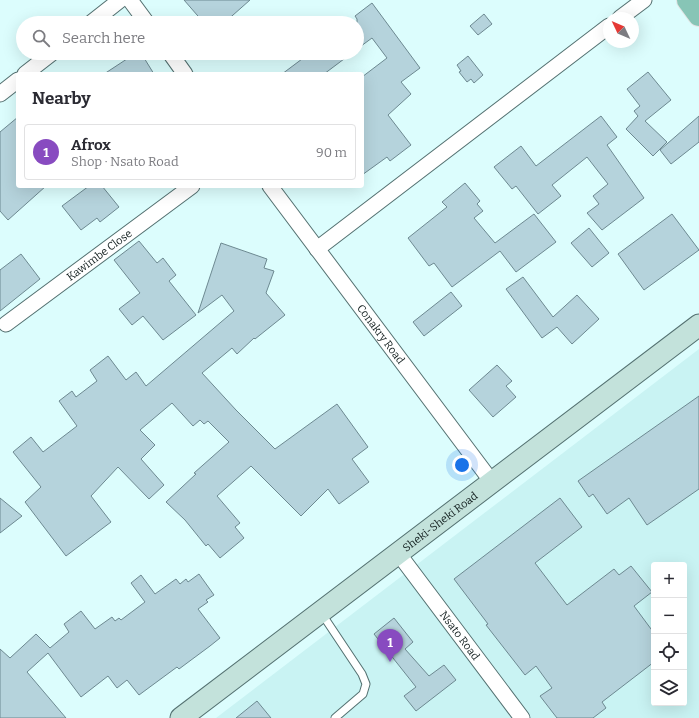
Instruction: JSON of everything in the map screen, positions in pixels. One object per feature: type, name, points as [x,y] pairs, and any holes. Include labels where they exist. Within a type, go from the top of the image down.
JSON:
[{"type":"main road","points":[[688,0],[699,15]]},
{"type":"street","points":[[99,16],[120,0]]},
{"type":"street","points":[[130,0],[142,16]]},
{"type":"street","points":[[628,12],[644,0]]},
{"type":"street","points":[[317,249],[603,31]]},
{"type":"street","points":[[28,72],[43,60]]},
{"type":"street","points":[[175,60],[184,72]]},
{"type":"street","points":[[0,94],[16,82]]},
{"type":"street","name":"Kawimbe Close","points":[[6,324],[189,188]]},
{"type":"street","name":"Conakry Road","points":[[271,188],[492,482]]},
{"type":"street","name":"Sheki-Sheki Road","points":[[181,718],[699,325]]},
{"type":"street","name":"Nsato Road","points":[[398,553],[522,718]]},
{"type":"lane","points":[[321,612],[362,674],[366,684],[363,694],[336,718]]},
{"type":"shaded area","points":[[699,349],[699,718],[216,718]]},
{"type":"building","points":[[184,0],[250,0],[232,16],[198,16]]},
{"type":"building","points":[[372,3],[420,68],[401,82],[411,94],[388,115],[411,145],[390,161],[387,157],[364,174],[364,75],[387,58],[372,38],[364,44],[364,16],[355,16]]},
{"type":"building","points":[[484,14],[492,24],[478,35],[470,26]]},
{"type":"building","points":[[468,56],[483,75],[474,83],[471,79],[467,82],[459,72],[461,71],[457,65]]},
{"type":"building","points":[[125,60],[145,60],[153,72],[107,72]]},
{"type":"building","points":[[301,60],[343,60],[327,72],[285,72]]},
{"type":"building","points":[[648,72],[671,100],[645,121],[667,142],[653,156],[626,129],[638,116],[634,111],[640,106],[627,89]]},
{"type":"building","points":[[601,116],[617,137],[607,145],[644,198],[602,230],[587,213],[599,204],[593,196],[608,184],[587,157],[552,185],[561,196],[538,214],[516,186],[512,189],[494,167],[521,146],[536,166]]},
{"type":"building","points":[[699,116],[699,142],[671,164],[660,150]]},
{"type":"building","points":[[16,119],[16,188],[44,188],[8,220],[0,211],[0,132]]},
{"type":"building","points":[[465,183],[480,201],[477,204],[483,211],[474,218],[495,243],[534,214],[556,242],[516,272],[500,251],[452,287],[434,263],[429,266],[408,238],[447,207],[442,202]]},
{"type":"building","points":[[86,188],[104,188],[119,207],[100,222],[97,218],[81,230],[62,206]]},
{"type":"building","points":[[672,214],[699,250],[644,290],[618,254]]},
{"type":"building","points":[[589,228],[609,253],[592,267],[571,243]]},
{"type":"building","points":[[139,241],[157,263],[163,258],[176,275],[169,281],[196,315],[163,340],[143,316],[132,325],[119,309],[140,293],[114,260]]},
{"type":"building","points":[[221,243],[267,259],[264,268],[274,271],[266,293],[285,315],[255,339],[254,338],[237,354],[232,348],[202,373],[275,449],[337,404],[368,447],[352,459],[369,482],[339,504],[328,489],[301,516],[251,466],[217,496],[240,523],[235,527],[244,538],[220,558],[208,544],[206,546],[185,520],[166,502],[196,474],[194,473],[229,442],[208,421],[204,424],[200,420],[193,426],[172,403],[140,430],[155,445],[141,459],[164,485],[149,499],[118,467],[91,496],[111,522],[66,556],[25,502],[41,487],[13,452],[31,437],[43,452],[77,426],[59,401],[72,391],[76,397],[97,381],[90,370],[108,356],[126,380],[136,372],[146,386],[234,311],[222,295],[198,313]]},
{"type":"building","points":[[21,254],[40,279],[0,311],[0,270]]},
{"type":"building","points":[[523,277],[553,317],[577,295],[599,319],[572,344],[557,327],[542,338],[506,289]]},
{"type":"building","points":[[451,292],[462,306],[424,336],[413,322]]},
{"type":"building","points":[[497,365],[512,381],[506,386],[516,397],[493,417],[469,390]]},
{"type":"building","points":[[699,396],[699,489],[647,525],[629,498],[607,514],[593,494],[589,497],[578,481]]},
{"type":"building","points":[[0,498],[22,516],[0,533]]},
{"type":"building","points":[[560,498],[582,527],[535,563],[567,605],[614,569],[619,575],[631,566],[651,591],[651,593],[634,606],[651,629],[651,664],[602,702],[606,708],[593,718],[557,718],[540,696],[552,688],[536,666],[525,675],[486,625],[488,624],[454,579]]},
{"type":"building","points":[[199,574],[214,595],[206,600],[208,602],[198,609],[220,638],[179,669],[177,667],[139,695],[127,680],[117,688],[108,676],[81,697],[48,653],[27,672],[66,718],[0,718],[0,649],[10,658],[36,634],[50,648],[69,632],[64,624],[81,611],[95,629],[112,617],[115,621],[119,618],[121,620],[145,602],[131,583],[141,575],[155,594],[176,579],[180,584],[186,579],[188,582]]},
{"type":"building","points":[[394,618],[413,642],[405,649],[429,676],[444,665],[456,680],[416,711],[404,696],[416,687],[374,634]]},
{"type":"building","points":[[257,701],[271,718],[236,718]]},
{"type":"place","name":"Afrox","points":[[390,662]]}]
